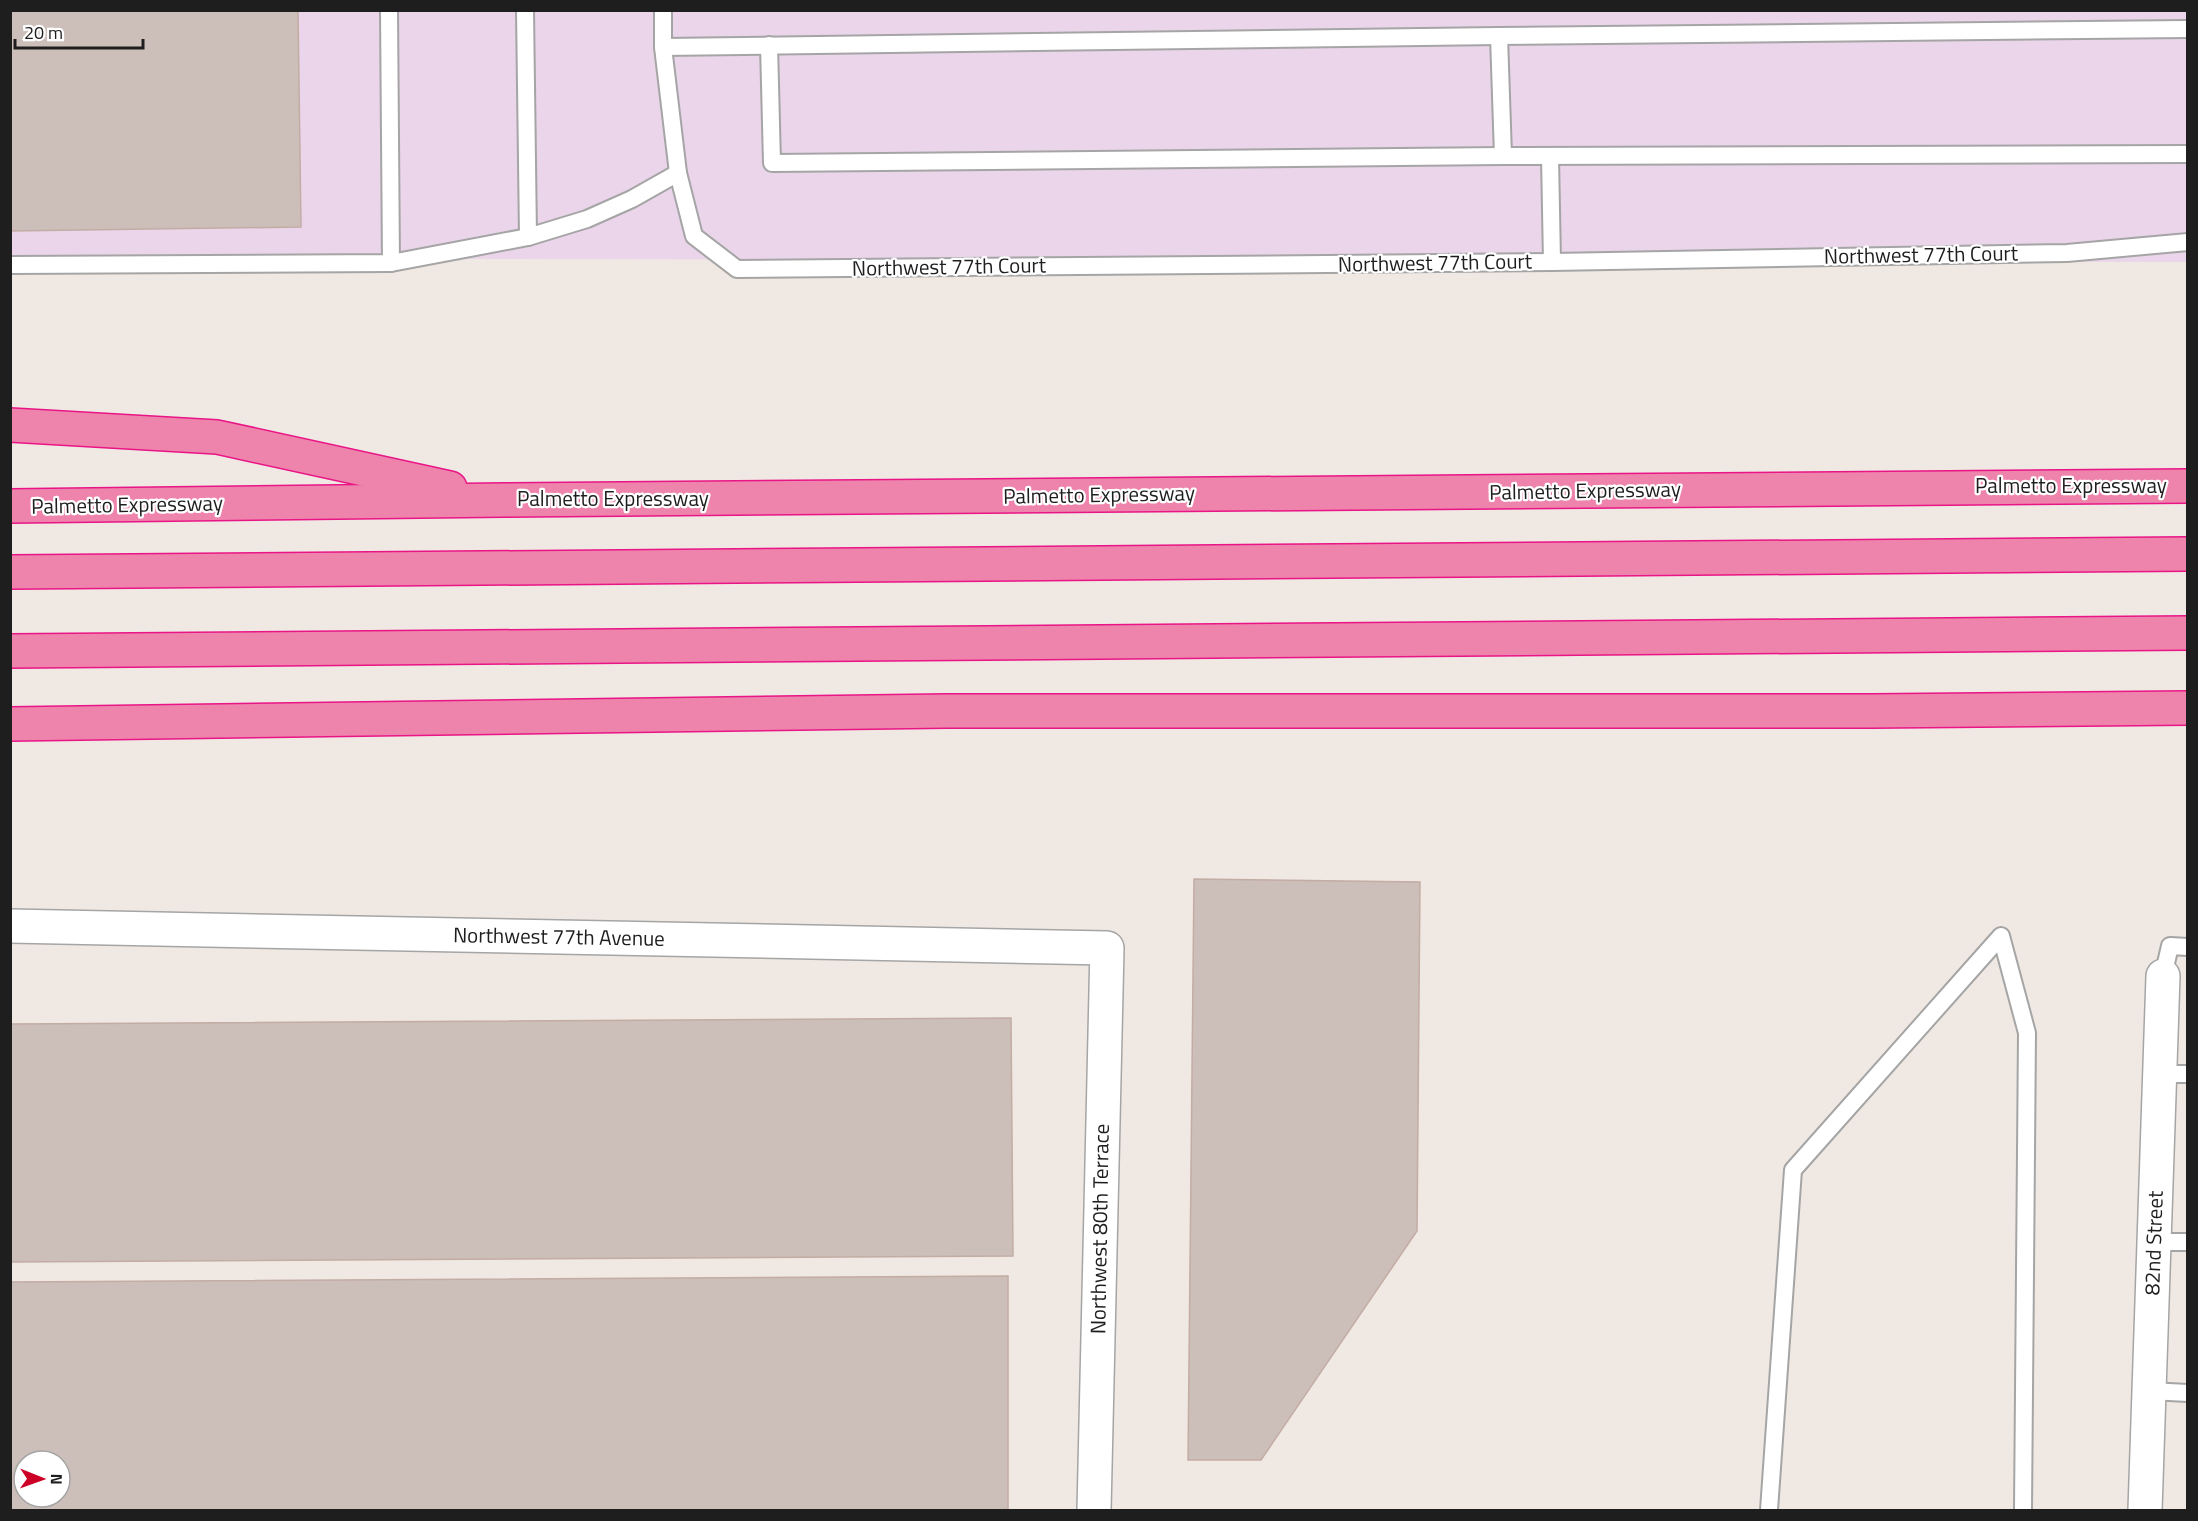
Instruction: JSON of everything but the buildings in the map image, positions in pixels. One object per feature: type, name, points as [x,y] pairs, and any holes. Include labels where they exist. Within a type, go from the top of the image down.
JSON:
[{"type":"highway","points":[[10,425],[217,437],[504,500]]},
{"type":"highway","name":"Palmetto Expressway","points":[[10,506],[2187,486]]},
{"type":"highway","points":[[10,572],[2187,554]]},
{"type":"highway","points":[[10,651],[2182,633]]},
{"type":"highway","points":[[10,724],[947,711],[1872,711],[2187,708]]},
{"type":"street","name":"Northwest 77th Avenue","points":[[10,926],[1107,948]]},
{"type":"street","name":"Northwest 80th Terrace","points":[[1094,1510],[1107,948]]},
{"type":"street","name":"82nd Street","points":[[2145,1510],[2154,1242],[2174,1074],[2163,976]]},
{"type":"lane","points":[[389,10],[391,263]]},
{"type":"lane","points":[[525,10],[528,237]]},
{"type":"lane","points":[[10,265],[391,263],[528,237],[588,219],[632,199],[678,173],[663,47],[663,10]]},
{"type":"lane","points":[[663,47],[2187,29]]},
{"type":"lane","points":[[1499,36],[1503,156]]},
{"type":"lane","points":[[769,45],[772,163],[1503,156],[2187,154]]},
{"type":"lane","points":[[1550,157],[1552,262]]},
{"type":"lane","name":"Northwest 77th Court","points":[[678,173],[694,236],[737,269],[1552,262],[2067,253],[2187,242]]},
{"type":"lane","points":[[1769,1510],[1793,1170],[2001,936],[2027,1033],[2023,1510]]},
{"type":"lane","points":[[2163,976],[2170,946],[2187,947]]},
{"type":"lane","points":[[2154,1242],[2187,1242]]},
{"type":"lane","points":[[2149,1391],[2187,1393]]},
{"type":"shaded area","points":[[11,11],[2187,11],[2187,262],[11,258]]}]
